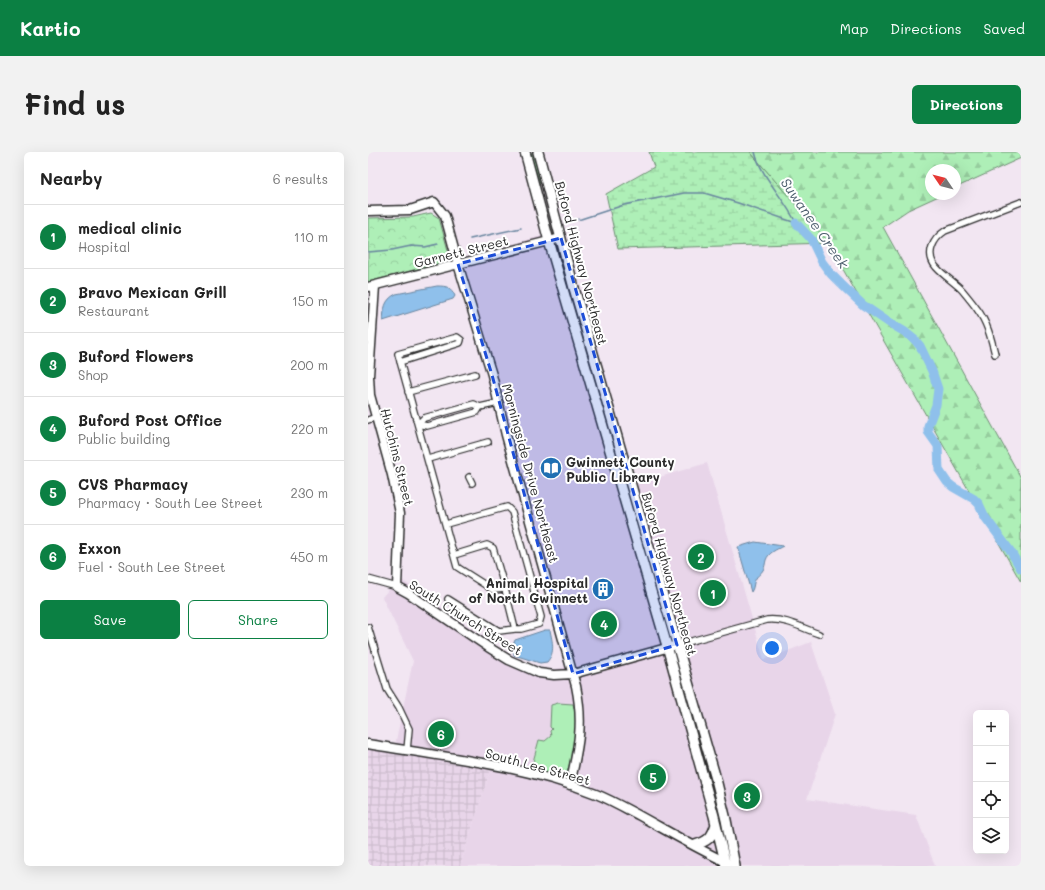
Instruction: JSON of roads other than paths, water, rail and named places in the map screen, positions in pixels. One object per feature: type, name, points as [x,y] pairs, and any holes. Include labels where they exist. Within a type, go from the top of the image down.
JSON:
[{"type":"main road","name":"Buford Highway Northeast","points":[[525,152],[549,241],[667,646],[715,820],[725,864]]},
{"type":"main road","name":"Buford Highway Northeast","points":[[538,152],[561,238],[716,780],[735,866]]},
{"type":"main road","points":[[695,845],[706,842],[710,838],[715,820]]},
{"type":"street","name":"Morningside Drive Northeast","points":[[368,212],[410,210],[434,202],[446,216],[458,264],[492,375],[523,498],[573,674],[580,709],[580,731],[570,785]]},
{"type":"street","points":[[995,354],[985,322],[978,309],[961,289],[936,266],[932,257],[931,248],[938,236],[945,231],[1021,202]]},
{"type":"street","name":"Garnett Street","points":[[372,287],[561,238]]},
{"type":"street","name":"Hutchins Street","points":[[372,287],[369,376],[370,395],[372,418],[392,475],[400,513],[396,587]]},
{"type":"street","points":[[400,362],[460,344],[460,340],[457,337],[398,354],[400,362],[408,392],[446,524],[457,567],[493,590],[505,589]]},
{"type":"street","points":[[432,344],[435,351]]},
{"type":"street","points":[[408,392],[475,374]]},
{"type":"street","points":[[418,424],[424,418],[474,404],[480,407],[498,402]]},
{"type":"street","points":[[418,424],[427,426],[453,419],[477,412],[480,407]]},
{"type":"street","points":[[450,411],[453,419]]},
{"type":"street","points":[[428,460],[488,442]]},
{"type":"street","points":[[469,477],[472,483]]},
{"type":"street","points":[[446,524],[507,507],[512,512],[541,617],[539,624],[521,629],[500,631],[448,598]]},
{"type":"street","points":[[454,555],[487,545],[493,548],[515,629]]},
{"type":"street","name":"South Church Street","points":[[368,578],[396,587],[408,593],[488,647],[524,667],[539,673],[554,675],[573,674],[667,646],[677,645]]},
{"type":"street","points":[[677,645],[775,619],[786,621],[819,634]]},
{"type":"street","points":[[368,627],[387,689],[399,708],[409,729],[407,750]]},
{"type":"street","name":"South Lee Street","points":[[368,744],[486,763],[535,774],[570,785],[597,794],[616,803],[695,845],[725,864],[735,866]]},
{"type":"water","points":[[437,286],[450,289],[455,296],[453,299],[383,321],[385,305],[392,296]]},
{"type":"water","points":[[755,542],[783,546],[767,557],[764,569],[756,578],[751,592],[738,547]]},
{"type":"water","points":[[545,630],[550,630],[553,646],[552,654],[547,662],[540,663],[514,655],[513,645],[515,640]]},
{"type":"waterway","name":"Suwanee Creek","points":[[755,152],[762,170],[786,205],[796,223]]},
{"type":"waterway","points":[[566,221],[581,219],[624,205],[684,193],[704,193],[796,223]]},
{"type":"waterway","name":"Suwanee Creek","points":[[796,223],[811,239],[822,262],[841,284],[863,305],[905,332],[920,346],[932,371],[938,389],[936,405],[928,426],[928,432],[938,446],[939,470],[947,482],[974,499],[979,504],[985,517],[1011,552],[1021,569]]},
{"type":"waterway","points":[[470,239],[521,228]]},
{"type":"waterway","points":[[368,252],[392,250],[411,246],[425,247],[438,244]]},
{"type":"place","name":"Gwinnett County Public Library","points":[[551,468]]},
{"type":"place","name":"Bravo Mexican Grill","points":[[701,557]]},
{"type":"place","name":"Animal Hospital of North Gwinnett","points":[[603,589]]},
{"type":"place","name":"medical clinic","points":[[713,593]]},
{"type":"place","name":"Buford Post Office","points":[[604,624]]},
{"type":"place","name":"Exxon","points":[[441,734]]},
{"type":"place","name":"CVS Pharmacy","points":[[653,777]]},
{"type":"place","name":"Buford Flowers","points":[[747,796]]}]
